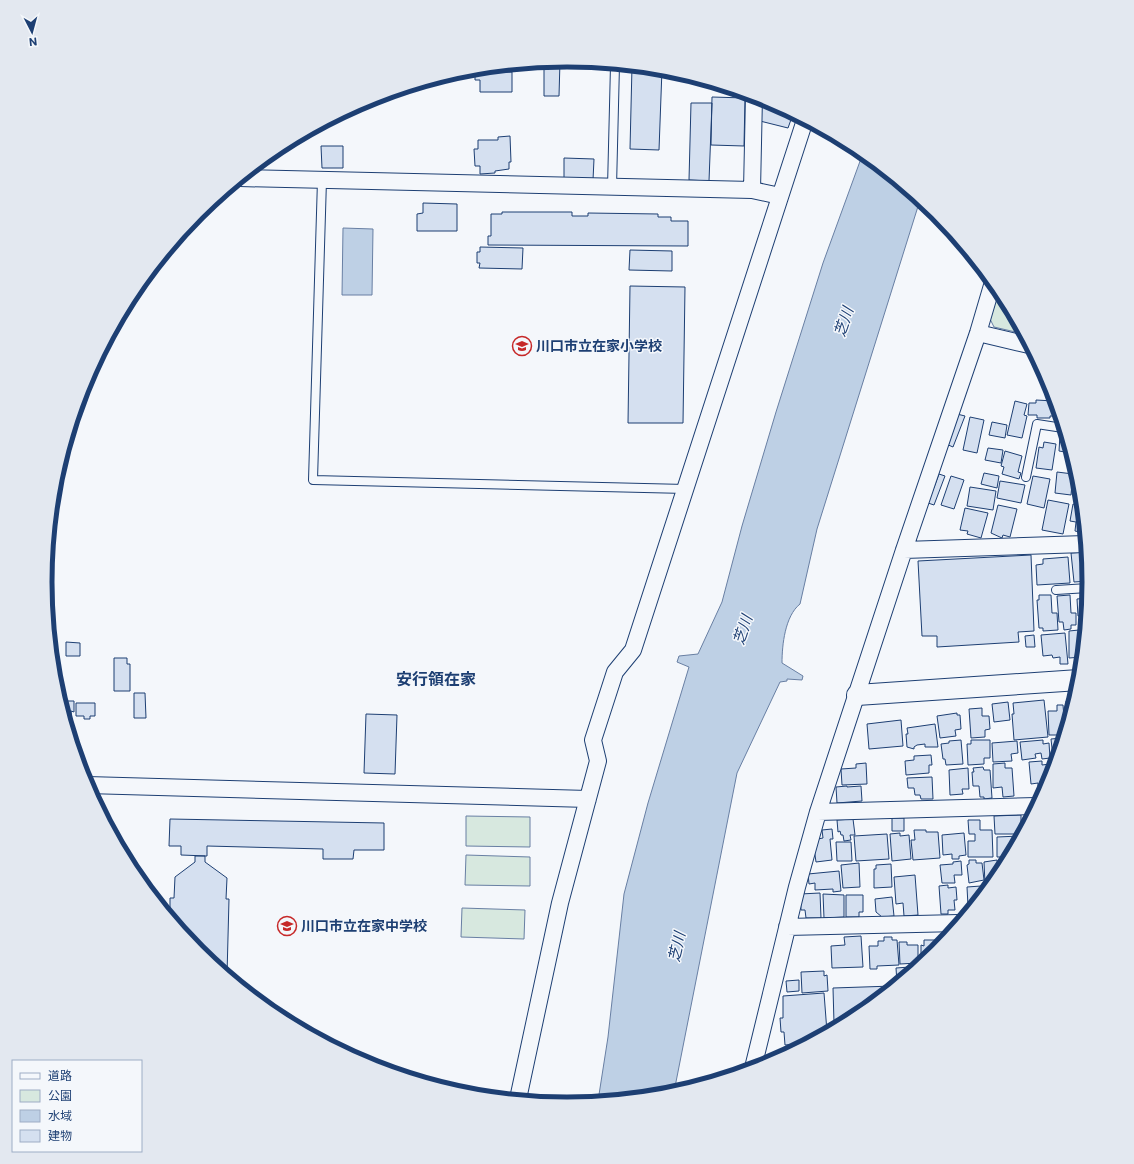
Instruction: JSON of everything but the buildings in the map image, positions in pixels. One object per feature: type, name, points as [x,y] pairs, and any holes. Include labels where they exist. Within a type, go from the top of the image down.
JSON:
[{"type":"street","points":[[752,190],[754,102]]},
{"type":"street","points":[[519,1095],[560,903],[598,761],[593,740],[615,672],[633,650],[803,125]]},
{"type":"street","points":[[247,178],[752,190],[780,196]]},
{"type":"street","points":[[755,1062],[787,927],[818,812],[904,550],[978,332],[991,290]]},
{"type":"street","points":[[978,332],[1023,344]]},
{"type":"street","points":[[904,550],[1081,544]]},
{"type":"street","points":[[857,695],[1072,680]]},
{"type":"street","points":[[94,785],[588,799]]},
{"type":"street","points":[[818,812],[1031,806]]},
{"type":"street","points":[[787,927],[953,923]]},
{"type":"lane","points":[[612,187],[615,69]]},
{"type":"lane","points":[[322,180],[313,480],[686,489]]},
{"type":"lane","points":[[1026,477],[1037,424],[1058,427]]},
{"type":"lane","points":[[1056,590],[1082,588]]},
{"type":"green space","points":[[996,298],[1017,332],[994,327],[989,317]]},
{"type":"green space","points":[[466,816],[530,817],[530,847],[466,846]]},
{"type":"green space","points":[[466,855],[530,857],[530,886],[465,885]]},
{"type":"green space","points":[[462,908],[525,910],[524,939],[461,937]]},
{"type":"water","name":"芝川","points":[[861,159],[881,173],[918,206],[817,529],[800,604],[791,616],[785,631],[782,663],[803,676],[802,680],[787,679],[787,681],[780,682],[737,773],[675,1085],[634,1093],[599,1096],[608,1037],[624,894],[648,803],[689,667],[677,662],[679,656],[698,654],[722,602],[742,526],[823,263]]},
{"type":"water","points":[[343,228],[373,229],[372,295],[342,295]]},
{"type":"place","name":"川口市立在家小学校","points":[[522,346]]},
{"type":"place","name":"川口市立在家中学校","points":[[287,926]]},
{"type":"district","name":"安行領在家","points":[[436,679]]}]
